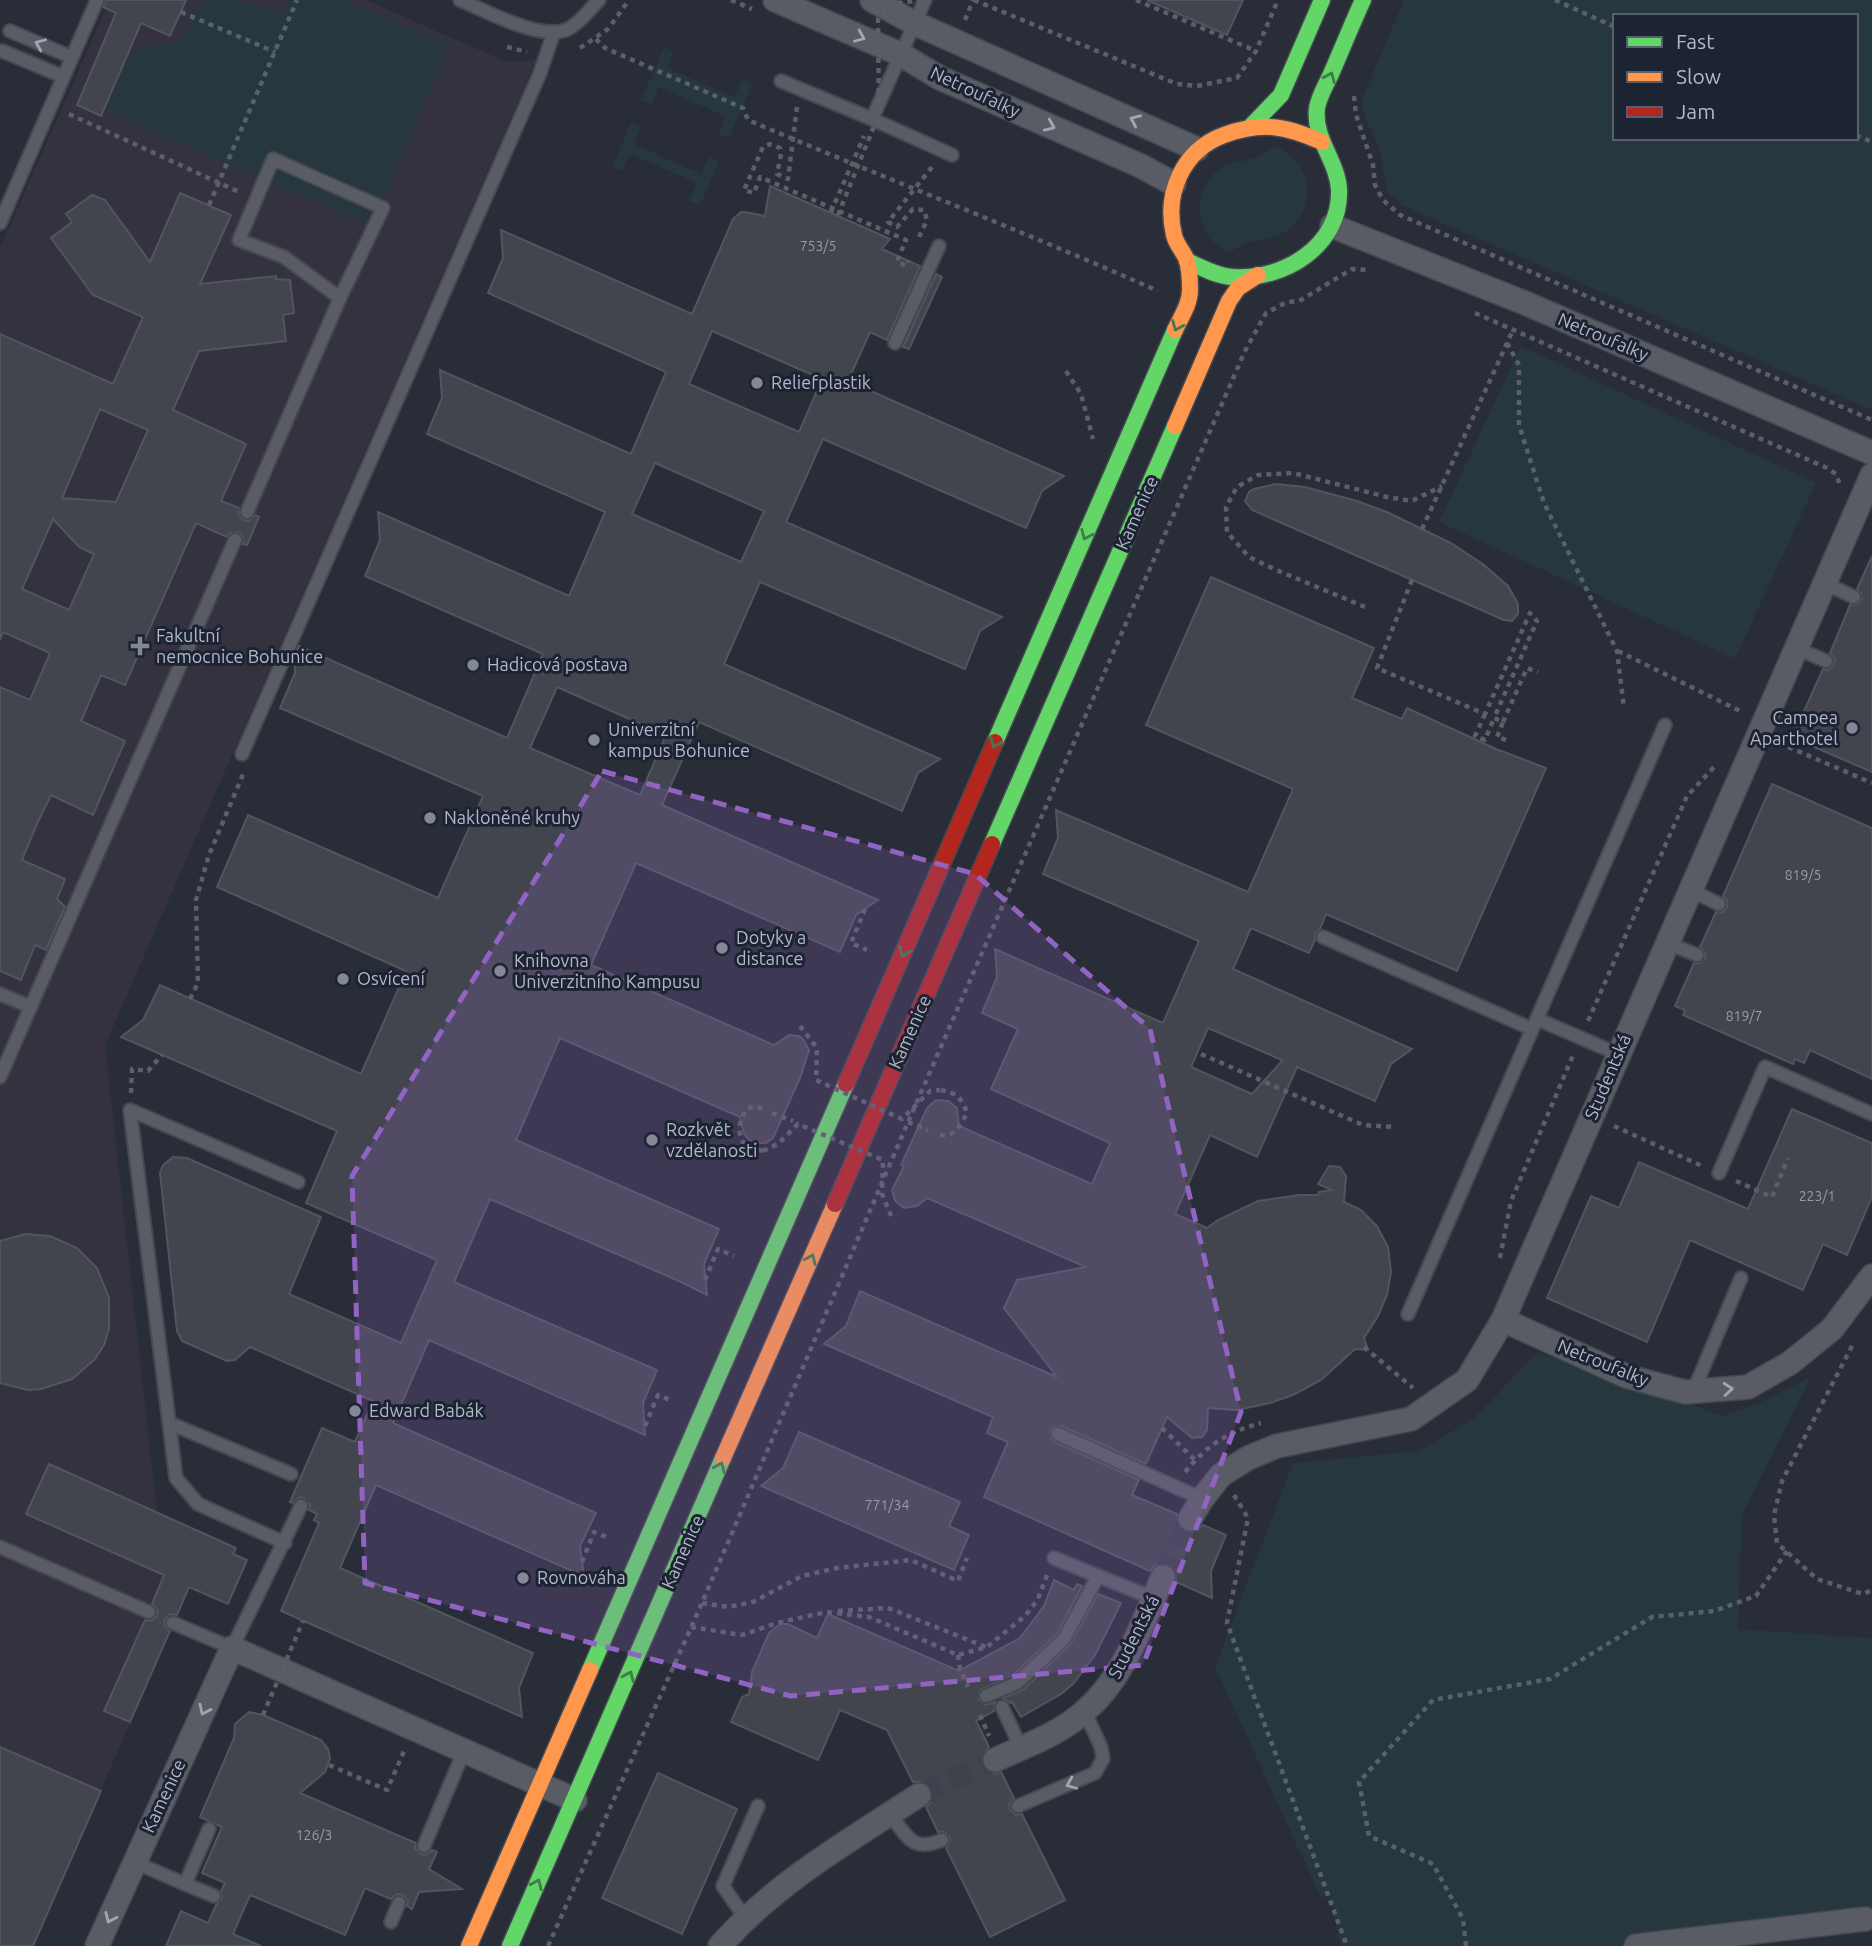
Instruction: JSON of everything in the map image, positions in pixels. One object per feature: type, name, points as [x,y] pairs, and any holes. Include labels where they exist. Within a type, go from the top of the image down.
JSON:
[{"type":"street","name":"Netroufalky","points":[[775,0],[900,54],[940,78],[1141,166],[1174,184]]},
{"type":"street","points":[[872,0],[914,23],[1198,149]]},
{"type":"street","points":[[1252,125],[1281,95],[1322,0]]},
{"type":"street","name":"Kamenice","points":[[1187,261],[1233,277],[1258,275],[1280,270],[1309,256],[1321,244],[1332,226],[1338,208],[1339,191],[1334,167],[1322,142],[1317,110],[1363,0]]},
{"type":"street","points":[[469,1946],[1179,322],[1190,294],[1187,261],[1174,238],[1171,225],[1174,184],[1185,164],[1198,149],[1220,136],[1252,125],[1287,127],[1322,142]]},
{"type":"street","name":"Netroufalky","points":[[1332,226],[1525,303],[1872,453]]},
{"type":"street","name":"Kamenice","points":[[510,1946],[1229,301],[1238,288],[1258,275]]},
{"type":"street","name":"Studentská","points":[[1190,1519],[1220,1475],[1248,1458],[1277,1446],[1411,1419],[1467,1380],[1503,1320],[1690,890],[1770,732],[1796,648],[1872,475]]},
{"type":"street","name":"Netroufalky","points":[[1503,1320],[1626,1376],[1685,1392],[1748,1387],[1790,1363],[1832,1329],[1870,1280]]},
{"type":"street","name":"Studentská","points":[[990,1746],[1021,1748],[1045,1738],[1085,1712],[1114,1680],[1163,1577]]},
{"type":"street","points":[[232,1648],[575,1800]]},
{"type":"street","name":"Kamenice","points":[[97,1946],[232,1648]]},
{"type":"street","points":[[720,1946],[745,1918],[820,1859],[919,1795]]},
{"type":"street","points":[[1636,1946],[1865,1919]]},
{"type":"lane","points":[[0,223],[97,0]]},
{"type":"lane","points":[[460,0],[524,27],[554,32],[568,29],[599,0]]},
{"type":"lane","points":[[484,0],[498,16]]},
{"type":"lane","points":[[872,119],[923,0]]},
{"type":"lane","points":[[10,31],[71,57]]},
{"type":"lane","points":[[242,754],[535,86],[554,32]]},
{"type":"lane","points":[[2,51],[62,76]]},
{"type":"lane","points":[[781,80],[948,153]]},
{"type":"lane","points":[[247,512],[340,298],[383,208],[273,159],[239,240],[284,257],[340,298]]},
{"type":"lane","points":[[895,343],[939,246]]},
{"type":"lane","points":[[0,1076],[235,540]]},
{"type":"lane","points":[[1824,583],[1854,597]]},
{"type":"lane","points":[[1796,648],[1826,661]]},
{"type":"lane","points":[[1408,1314],[1665,725]]},
{"type":"lane","points":[[1690,890],[1719,904]]},
{"type":"lane","points":[[1323,937],[1534,1024],[1618,1054]]},
{"type":"lane","points":[[1667,943],[1697,956]]},
{"type":"lane","points":[[0,994],[31,1007]]},
{"type":"lane","points":[[1719,1173],[1765,1067],[1872,1114]]},
{"type":"lane","points":[[285,1543],[198,1504],[176,1478],[131,1110],[298,1182]]},
{"type":"lane","points":[[1693,1392],[1741,1278]]},
{"type":"lane","points":[[169,1423],[291,1474]]},
{"type":"lane","points":[[1058,1434],[1202,1499]]},
{"type":"lane","points":[[173,1623],[232,1648],[285,1543],[300,1506]]},
{"type":"lane","points":[[0,1547],[149,1612]]},
{"type":"lane","points":[[1054,1558],[1153,1598]]},
{"type":"lane","points":[[986,1696],[1017,1683],[1064,1639],[1098,1576]]},
{"type":"lane","points":[[1002,1707],[1021,1748]]},
{"type":"lane","points":[[1018,1807],[1095,1773],[1103,1759],[1101,1747],[1085,1712]]},
{"type":"lane","points":[[424,1846],[464,1751]]},
{"type":"lane","points":[[745,1918],[723,1886],[758,1806]]},
{"type":"lane","points":[[890,1814],[910,1840],[919,1845],[928,1846],[942,1840]]},
{"type":"lane","points":[[185,1884],[209,1829]]},
{"type":"lane","points":[[134,1862],[214,1896]]},
{"type":"lane","points":[[391,1922],[399,1903]]},
{"type":"path","points":[[209,205],[297,0]]},
{"type":"path","points":[[838,215],[879,114],[878,19],[892,4],[923,0]]},
{"type":"path","points":[[974,0],[1177,84],[1198,86],[1237,78],[1256,51],[1278,0]]},
{"type":"path","points":[[1136,0],[1256,51]]},
{"type":"path","points":[[1555,0],[1613,26]]},
{"type":"path","points":[[181,12],[275,52]]},
{"type":"path","points":[[596,39],[605,48],[743,108],[748,120],[1160,288],[1154,300]]},
{"type":"path","points":[[799,89],[788,179],[777,174],[782,154],[780,148],[770,144],[763,147],[744,190],[754,193],[760,177],[906,240],[897,261],[906,266],[911,254]]},
{"type":"path","points":[[1354,93],[1356,115],[1373,165],[1375,186],[1384,200],[1400,215],[1872,421]]},
{"type":"path","points":[[50,107],[256,200]]},
{"type":"path","points":[[832,210],[872,119]]},
{"type":"path","points":[[916,243],[927,220],[924,210],[913,209],[897,227],[888,222],[948,153]]},
{"type":"path","points":[[548,1946],[702,1603],[908,1122],[1245,351],[1266,313],[1285,303],[1301,300],[1352,270],[1377,270]]},
{"type":"path","points":[[1463,308],[1827,468],[1836,474],[1840,484],[1837,492]]},
{"type":"path","points":[[1422,529],[1513,330]]},
{"type":"path","points":[[1507,343],[1520,365],[1519,425],[1544,503],[1617,651],[1624,708]]},
{"type":"path","points":[[1066,370],[1082,394],[1093,439]]},
{"type":"path","points":[[1365,607],[1273,569],[1250,556],[1227,532],[1226,507],[1237,487],[1258,475],[1293,473],[1412,501],[1442,486]]},
{"type":"path","points":[[1412,580],[1377,668],[1485,714]]},
{"type":"path","points":[[1530,613],[1537,621],[1485,740],[1475,736],[1485,714],[1530,613]]},
{"type":"path","points":[[1617,651],[1872,783]]},
{"type":"path","points":[[1506,740],[1497,737],[1527,668],[1538,672]]},
{"type":"path","points":[[1741,713],[1746,701]]},
{"type":"path","points":[[1494,718],[1503,722]]},
{"type":"path","points":[[190,999],[198,982],[196,900],[209,855],[244,772],[242,754]]},
{"type":"path","points":[[1587,1024],[1687,796],[1719,762]]},
{"type":"path","points":[[864,909],[851,943],[867,950]]},
{"type":"path","points":[[800,1026],[817,1048],[816,1080],[902,1119],[930,1091],[950,1091],[962,1099],[967,1114],[959,1129],[950,1135],[940,1135]]},
{"type":"path","points":[[1499,1262],[1511,1202],[1576,1049]]},
{"type":"path","points":[[1201,1054],[1363,1125],[1395,1127]]},
{"type":"path","points":[[131,1069],[148,1071],[162,1055]]},
{"type":"path","points":[[762,1109],[756,1106],[746,1109],[738,1124],[739,1136],[745,1146],[763,1152],[778,1144],[798,1124],[883,1160],[882,1194],[892,1218]]},
{"type":"path","points":[[772,1113],[793,1121]]},
{"type":"path","points":[[1590,1118],[1772,1197],[1788,1158]]},
{"type":"path","points":[[908,1122],[928,1130]]},
{"type":"path","points":[[705,1280],[718,1249],[734,1256]]},
{"type":"path","points":[[1857,1336],[1782,1481],[1774,1515],[1777,1543],[1817,1579],[1863,1594],[1872,1590]]},
{"type":"path","points":[[1364,1347],[1432,1404]]},
{"type":"path","points":[[645,1426],[658,1395],[670,1400]]},
{"type":"path","points":[[1162,1428],[1195,1460]]},
{"type":"path","points":[[1220,1475],[1248,1518],[1227,1623],[1347,1946]]},
{"type":"path","points":[[582,1563],[594,1532],[609,1538]]},
{"type":"path","points":[[1466,1946],[1463,1919],[1433,1864],[1369,1836],[1359,1782],[1433,1700],[1550,1679],[1651,1617],[1714,1611],[1756,1596],[1787,1551]]},
{"type":"path","points":[[702,1603],[728,1607],[753,1602],[802,1576],[837,1568],[911,1560],[958,1581],[967,1558]]},
{"type":"path","points":[[826,1612],[869,1617],[958,1655],[987,1647],[1026,1616],[1038,1599],[1054,1558]]},
{"type":"path","points":[[691,1628],[742,1635],[826,1612],[888,1608],[987,1647]]},
{"type":"path","points":[[262,1715],[303,1621]]},
{"type":"path","points":[[958,1655],[966,1682]]},
{"type":"path","points":[[980,1715],[990,1746],[1011,1726]]},
{"type":"path","points":[[329,1765],[387,1790],[415,1728]]},
{"type":"highlighted area","points":[[602,771],[975,874],[1150,1029],[1241,1412],[1143,1665],[791,1696],[365,1583],[352,1176]]},
{"type":"shaded area","name":"Fakultní nemocnice Bohunice","points":[[110,0],[366,0],[507,62],[536,60],[105,1045],[157,1513],[236,1548],[213,1597],[189,1587],[33,1946],[0,1946],[0,248]]},
{"type":"shaded area","points":[[201,0],[229,0],[283,14],[290,0],[346,0],[449,45],[372,226],[105,111],[134,49],[183,40]]},
{"type":"shaded area","points":[[1404,0],[1872,0],[1872,410],[1401,205],[1388,193],[1380,151],[1363,112],[1362,99]]},
{"type":"shaded area","points":[[664,47],[674,51],[667,68],[734,97],[742,80],[752,85],[729,139],[719,134],[725,116],[659,87],[651,105],[641,100]]},
{"type":"shaded area","points":[[631,122],[641,127],[634,144],[701,174],[709,156],[719,161],[700,205],[689,201],[697,183],[630,154],[622,171],[612,167]]},
{"type":"shaded area","points":[[1276,146],[1293,158],[1301,168],[1307,186],[1305,205],[1289,229],[1269,238],[1246,243],[1229,253],[1211,240],[1205,231],[1200,210],[1204,189],[1209,180],[1226,165],[1255,157]]},
{"type":"shaded area","points":[[1521,346],[1816,483],[1735,659],[1439,522]]},
{"type":"shaded area","points":[[1537,1353],[1608,1374],[1722,1416],[1757,1404],[1811,1377],[1742,1515],[1738,1629],[1872,1638],[1872,1931],[1737,1946],[1341,1946],[1329,1894],[1321,1898],[1215,1667],[1293,1463],[1419,1451],[1473,1419]]},
{"type":"building","points":[[106,0],[186,0],[170,36],[141,23],[101,116],[77,105],[116,13],[103,7]]},
{"type":"building","points":[[1147,0],[1243,0],[1227,35]]},
{"type":"building","points":[[770,186],[890,239],[882,249],[920,266],[887,340],[870,332],[848,381],[1064,476],[1042,491],[1026,528],[823,439],[786,522],[1002,617],[980,631],[965,669],[760,582],[724,664],[940,759],[918,773],[902,811],[699,722],[662,805],[878,900],[856,915],[840,952],[636,863],[591,965],[774,1045],[789,1035],[799,1036],[809,1050],[800,1078],[773,1138],[766,1143],[757,1143],[744,1134],[740,1117],[560,1038],[516,1140],[719,1229],[704,1264],[707,1295],[490,1199],[454,1282],[657,1370],[643,1403],[645,1435],[429,1340],[393,1423],[596,1513],[580,1546],[584,1576],[376,1485],[340,1568],[533,1653],[519,1688],[522,1717],[281,1611],[319,1523],[314,1520],[317,1514],[309,1510],[310,1505],[305,1499],[300,1497],[293,1503],[290,1502],[322,1428],[355,1442],[373,1401],[250,1347],[235,1360],[227,1361],[182,1341],[177,1331],[160,1173],[163,1165],[173,1157],[187,1158],[321,1217],[289,1294],[401,1343],[437,1260],[306,1203],[337,1131],[121,1037],[143,1020],[160,985],[361,1074],[406,971],[217,887],[248,815],[438,898],[483,796],[280,708],[295,673],[294,656],[299,646],[507,738],[543,654],[365,576],[380,540],[378,512],[569,596],[605,512],[427,434],[442,398],[440,370],[631,454],[666,372],[488,293],[503,258],[501,230],[692,314],[733,219],[741,212],[765,216]],"holes":[[[712,331],[822,379],[799,432],[689,384]],[[655,463],[764,511],[741,562],[632,514]],[[557,687],[666,735],[640,795],[530,748]]]},
{"type":"building","points":[[180,193],[231,215],[200,284],[276,276],[276,279],[290,280],[294,313],[283,315],[286,341],[199,351],[173,410],[246,444],[221,501],[239,508],[238,514],[243,520],[249,521],[255,515],[259,517],[247,545],[243,544],[242,535],[238,532],[230,533],[227,537],[196,523],[125,685],[101,675],[81,721],[125,741],[93,815],[51,795],[36,826],[22,860],[65,879],[57,899],[65,907],[46,950],[35,945],[21,980],[0,971],[0,687],[30,700],[50,653],[3,632],[0,640],[0,334],[113,384],[143,317],[93,295],[51,238],[72,222],[66,214],[92,195],[105,200],[150,262]],"holes":[[[100,409],[148,430],[116,502],[62,498]],[[53,519],[79,547],[94,554],[69,610],[22,589]]]},
{"type":"building","points":[[936,274],[942,277],[909,349],[903,347]]},
{"type":"building","points":[[1276,484],[1305,487],[1357,501],[1387,512],[1451,543],[1484,565],[1508,586],[1518,604],[1518,614],[1512,621],[1504,620],[1252,510],[1245,501],[1249,492]]},
{"type":"building","points":[[1872,556],[1872,772],[1807,744],[1809,738],[1795,731],[1823,669],[1828,670],[1834,665],[1835,659],[1830,653],[1850,605],[1858,604],[1862,600],[1857,589]]},
{"type":"building","points":[[1211,577],[1374,648],[1352,698],[1402,719],[1407,708],[1496,749],[1546,768],[1457,971],[1326,914],[1309,953],[1251,928],[1233,969],[1412,1049],[1391,1064],[1375,1101],[1297,1067],[1257,1157],[1210,1135],[1175,1214],[1207,1228],[1258,1201],[1318,1195],[1319,1192],[1332,1190],[1318,1184],[1329,1166],[1340,1167],[1346,1176],[1344,1202],[1361,1210],[1377,1226],[1388,1247],[1391,1272],[1387,1295],[1364,1338],[1368,1350],[1355,1349],[1321,1380],[1293,1395],[1237,1410],[1208,1408],[1207,1430],[1202,1437],[1192,1438],[1167,1417],[1146,1464],[1062,1426],[1054,1427],[1050,1431],[1054,1442],[1139,1480],[1132,1495],[1177,1514],[1178,1525],[1183,1531],[1196,1531],[1203,1525],[1226,1535],[1211,1571],[1212,1598],[1176,1582],[1175,1569],[1168,1564],[1155,1565],[1150,1571],[984,1497],[1008,1442],[987,1433],[993,1417],[824,1344],[846,1326],[860,1291],[1057,1377],[1004,1308],[1017,1280],[1086,1267],[927,1198],[917,1206],[904,1208],[895,1201],[892,1190],[927,1108],[936,1100],[948,1101],[957,1108],[959,1126],[1092,1184],[1110,1143],[991,1089],[1018,1029],[982,1013],[997,977],[995,949],[1163,1023],[1199,941],[1043,874],[1058,838],[1056,810],[1248,892],[1293,789],[1146,725]],"holes":[[[1208,1028],[1282,1060],[1252,1094],[1191,1067]]]},
{"type":"building","points":[[1772,784],[1872,828],[1872,1079],[1810,1050],[1804,1063],[1795,1059],[1793,1064],[1683,1015],[1685,1010],[1675,1006],[1694,963],[1705,959],[1705,953],[1700,947],[1716,912],[1723,912],[1727,907],[1727,900],[1723,896]]},
{"type":"building","points":[[1792,1109],[1872,1143],[1872,1197],[1847,1255],[1823,1244],[1803,1290],[1690,1240],[1647,1342],[1547,1298],[1591,1196],[1619,1208],[1639,1162],[1748,1209]]},
{"type":"building","points":[[25,1234],[50,1236],[77,1248],[97,1268],[109,1298],[109,1329],[104,1345],[95,1359],[72,1379],[41,1389],[28,1390],[0,1383],[0,1241]]},
{"type":"building","points":[[799,1432],[960,1502],[949,1526],[969,1535],[954,1570],[761,1486],[783,1468]]},
{"type":"building","points":[[49,1464],[236,1548],[233,1554],[247,1560],[228,1604],[189,1587],[177,1615],[171,1614],[165,1619],[164,1625],[170,1631],[130,1722],[104,1711],[145,1620],[151,1621],[157,1616],[158,1610],[152,1604],[164,1575],[26,1514]]},
{"type":"building","points":[[1054,1580],[1074,1590],[1077,1584],[1082,1586],[1057,1634],[1012,1676],[980,1690],[978,1700],[986,1705],[995,1702],[994,1711],[976,1721],[989,1747],[981,1758],[983,1766],[993,1774],[1001,1772],[1014,1798],[1009,1804],[1010,1810],[1016,1815],[1022,1814],[1065,1900],[990,1937],[946,1848],[950,1837],[944,1832],[938,1832],[926,1807],[932,1801],[931,1788],[925,1782],[913,1782],[887,1730],[840,1710],[818,1760],[731,1722],[742,1697],[749,1694],[752,1672],[769,1633],[780,1624],[788,1624],[817,1638],[828,1614],[959,1671],[1020,1638],[1044,1606]]},
{"type":"building","points":[[1098,1594],[1121,1603],[1095,1655],[1073,1684],[1021,1717],[1012,1702],[1003,1698],[1023,1690],[1070,1645]]},
{"type":"building","points":[[249,1712],[263,1715],[321,1740],[328,1749],[330,1758],[325,1772],[300,1793],[416,1843],[415,1848],[420,1854],[426,1855],[432,1850],[437,1852],[429,1869],[462,1889],[419,1892],[412,1909],[407,1906],[408,1901],[403,1895],[397,1894],[391,1899],[365,1888],[345,1935],[250,1895],[233,1934],[261,1946],[166,1946],[181,1911],[208,1923],[216,1905],[222,1899],[221,1891],[225,1883],[202,1873],[222,1827],[200,1817],[234,1738],[235,1724]]},
{"type":"building","points":[[0,1747],[101,1791],[33,1946],[0,1946]]},
{"type":"building","points":[[658,1773],[737,1809],[682,1934],[602,1898]]},
{"type":"tunnel","points":[[1163,1577],[1190,1519]]},
{"type":"tunnel","points":[[919,1795],[995,1760]]},
{"type":"traffic: fast","points":[[1252,125],[1281,95],[1322,0]]},
{"type":"traffic: fast","points":[[1187,261],[1232,277],[1271,273],[1305,256],[1330,228],[1337,210],[1338,180],[1319,130],[1317,108],[1363,0]]},
{"type":"traffic: fast","points":[[995,742],[1175,330]]},
{"type":"traffic: fast","points":[[992,844],[1175,426]]},
{"type":"traffic: fast","points":[[590,1670],[846,1084]]},
{"type":"traffic: fast","points":[[510,1946],[723,1458]]},
{"type":"traffic: slow","points":[[1175,330],[1190,295],[1190,282],[1187,262],[1174,235],[1172,204],[1180,175],[1188,162],[1210,142],[1224,135],[1251,128],[1285,129],[1322,142]]},
{"type":"traffic: slow","points":[[1175,426],[1229,301],[1238,288],[1258,275]]},
{"type":"traffic: slow","points":[[723,1458],[835,1204]]},
{"type":"traffic: slow","points":[[469,1946],[590,1670]]},
{"type":"traffic: jam","points":[[846,1084],[995,742]]},
{"type":"traffic: jam","points":[[835,1204],[992,844]]},
{"type":"place","name":"Reliefplastik","points":[[757,383]]},
{"type":"place","name":"Fakultní nemocnice Bohunice","points":[[140,646]]},
{"type":"place","name":"Hadicová postava","points":[[473,665]]},
{"type":"place","name":"Campea Aparthotel","points":[[1852,728]]},
{"type":"place","name":"Univerzitní kampus Bohunice","points":[[594,740]]},
{"type":"place","name":"Nakloněné kruhy","points":[[430,818]]},
{"type":"place","name":"Dotyky a distance","points":[[722,948]]},
{"type":"place","name":"Knihovna Univerzitního Kampusu","points":[[500,971]]},
{"type":"place","name":"Osvícení","points":[[343,979]]},
{"type":"place","name":"Rozkvět vzdělanosti","points":[[652,1140]]},
{"type":"place","name":"Edward Babák","points":[[355,1411]]},
{"type":"place","name":"Rovnováha","points":[[523,1578]]}]
